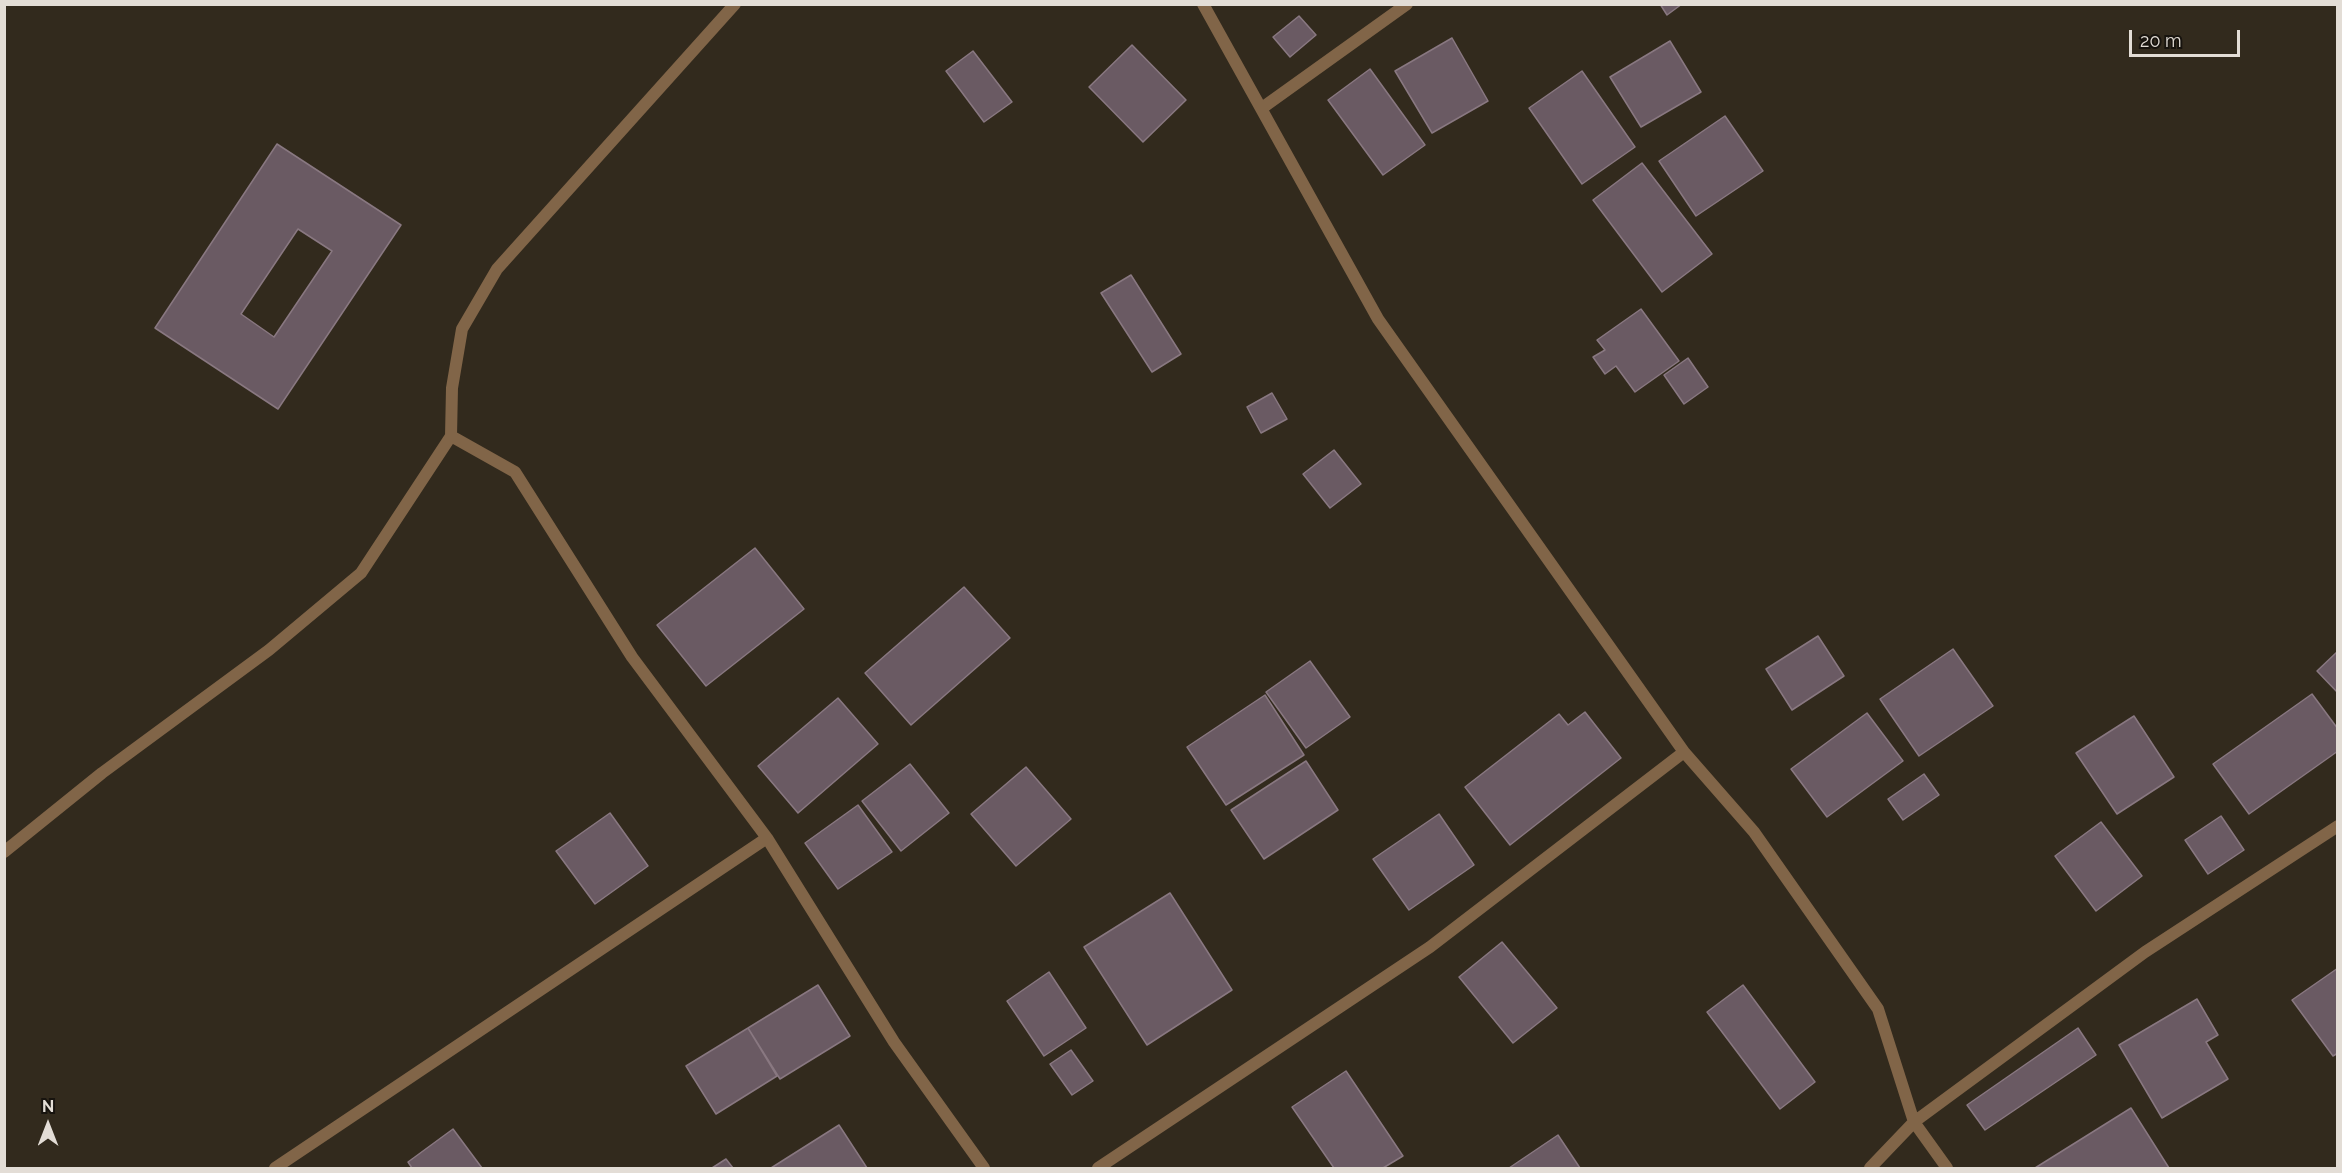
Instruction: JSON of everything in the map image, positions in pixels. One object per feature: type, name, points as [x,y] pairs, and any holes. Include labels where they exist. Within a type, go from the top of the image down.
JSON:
[{"type":"street","points":[[4,852],[102,773],[269,650],[361,573],[451,436],[452,388],[462,329],[497,269],[735,4]]},
{"type":"street","points":[[1203,4],[1378,319],[1684,752],[1754,832],[1878,1010],[1914,1122],[1947,1168]]},
{"type":"street","points":[[1262,108],[1407,4]]},
{"type":"street","points":[[451,436],[514,472],[632,657],[767,838],[894,1042],[984,1168]]},
{"type":"street","points":[[1098,1168],[1430,947],[1684,752]]},
{"type":"street","points":[[1870,1168],[1914,1122],[2145,952],[2337,826]]},
{"type":"street","points":[[275,1168],[767,838]]},
{"type":"building","points":[[1660,4],[1682,4],[1667,15]]},
{"type":"building","points":[[1299,16],[1316,35],[1290,57],[1273,37]]},
{"type":"building","points":[[1452,38],[1488,101],[1432,133],[1395,71]]},
{"type":"building","points":[[1670,41],[1701,92],[1641,127],[1610,77]]},
{"type":"building","points":[[1132,45],[1186,100],[1143,142],[1089,87]]},
{"type":"building","points":[[973,51],[1012,102],[984,122],[946,71]]},
{"type":"building","points":[[1370,69],[1425,145],[1383,175],[1328,100]]},
{"type":"building","points":[[1582,71],[1635,147],[1582,184],[1529,108]]},
{"type":"building","points":[[1725,116],[1763,171],[1696,216],[1659,161]]},
{"type":"building","points":[[277,144],[401,225],[278,409],[155,328]],"holes":[[[298,229],[332,251],[274,337],[241,314]]]},
{"type":"building","points":[[1642,163],[1712,254],[1662,292],[1593,200]]},
{"type":"building","points":[[1131,275],[1181,354],[1152,372],[1101,293]]},
{"type":"building","points":[[1641,309],[1679,361],[1635,392],[1616,366],[1605,374],[1593,357],[1605,350],[1597,340]]},
{"type":"building","points":[[1688,358],[1708,387],[1684,404],[1664,375]]},
{"type":"building","points":[[1272,393],[1287,419],[1261,433],[1247,407]]},
{"type":"building","points":[[1334,450],[1361,484],[1330,508],[1303,474]]},
{"type":"building","points":[[755,548],[804,609],[706,686],[657,625]]},
{"type":"building","points":[[964,587],[1010,638],[911,725],[865,673]]},
{"type":"building","points":[[1818,636],[1844,676],[1792,710],[1766,669]]},
{"type":"building","points":[[1953,649],[1993,706],[1919,756],[1880,699]]},
{"type":"building","points":[[2338,651],[2338,693],[2317,671]]},
{"type":"building","points":[[1310,661],[1350,717],[1306,748],[1266,692]]},
{"type":"building","points":[[2312,694],[2338,729],[2338,751],[2249,814],[2213,764]]},
{"type":"building","points":[[1265,695],[1304,755],[1226,805],[1187,747]]},
{"type":"building","points":[[838,698],[878,744],[798,813],[758,766]]},
{"type":"building","points":[[1585,712],[1621,758],[1510,845],[1465,787],[1559,714],[1568,725]]},
{"type":"building","points":[[1867,713],[1903,761],[1827,817],[1791,769]]},
{"type":"building","points":[[2134,716],[2174,777],[2117,814],[2076,753]]},
{"type":"building","points":[[1306,761],[1338,810],[1264,859],[1231,810]]},
{"type":"building","points":[[910,764],[949,813],[901,851],[862,801]]},
{"type":"building","points":[[1026,767],[1071,819],[1016,866],[971,814]]},
{"type":"building","points":[[1924,774],[1939,795],[1903,820],[1888,799]]},
{"type":"building","points":[[858,805],[892,852],[838,889],[805,843]]},
{"type":"building","points":[[610,813],[648,866],[595,904],[556,851]]},
{"type":"building","points":[[1439,814],[1474,865],[1409,910],[1373,859]]},
{"type":"building","points":[[2221,816],[2244,850],[2208,874],[2185,840]]},
{"type":"building","points":[[2101,822],[2142,876],[2096,911],[2055,856]]},
{"type":"building","points":[[1170,893],[1232,990],[1147,1045],[1084,947]]},
{"type":"building","points":[[1502,942],[1557,1008],[1513,1043],[1459,977]]},
{"type":"building","points":[[2338,968],[2338,1053],[2333,1056],[2292,1000]]},
{"type":"building","points":[[1049,972],[1086,1028],[1044,1056],[1007,1001]]},
{"type":"building","points":[[818,985],[850,1036],[780,1079],[748,1028]]},
{"type":"building","points":[[1743,985],[1815,1082],[1780,1109],[1707,1012]]},
{"type":"building","points":[[2197,999],[2218,1035],[2206,1042],[2228,1079],[2162,1118],[2119,1045]]},
{"type":"building","points":[[748,1028],[777,1076],[716,1114],[686,1066]]},
{"type":"building","points":[[2078,1028],[2096,1055],[1985,1130],[1967,1105]]},
{"type":"building","points":[[1071,1050],[1093,1081],[1072,1095],[1050,1064]]},
{"type":"building","points":[[1346,1071],[1403,1156],[1383,1168],[1334,1168],[1292,1107]]},
{"type":"building","points":[[2131,1108],[2169,1168],[2035,1168]]},
{"type":"building","points":[[839,1125],[867,1168],[771,1168]]},
{"type":"building","points":[[453,1129],[482,1168],[412,1168],[408,1162]]},
{"type":"building","points":[[1558,1135],[1580,1168],[1509,1168]]},
{"type":"building","points":[[726,1159],[733,1168],[712,1168]]}]
